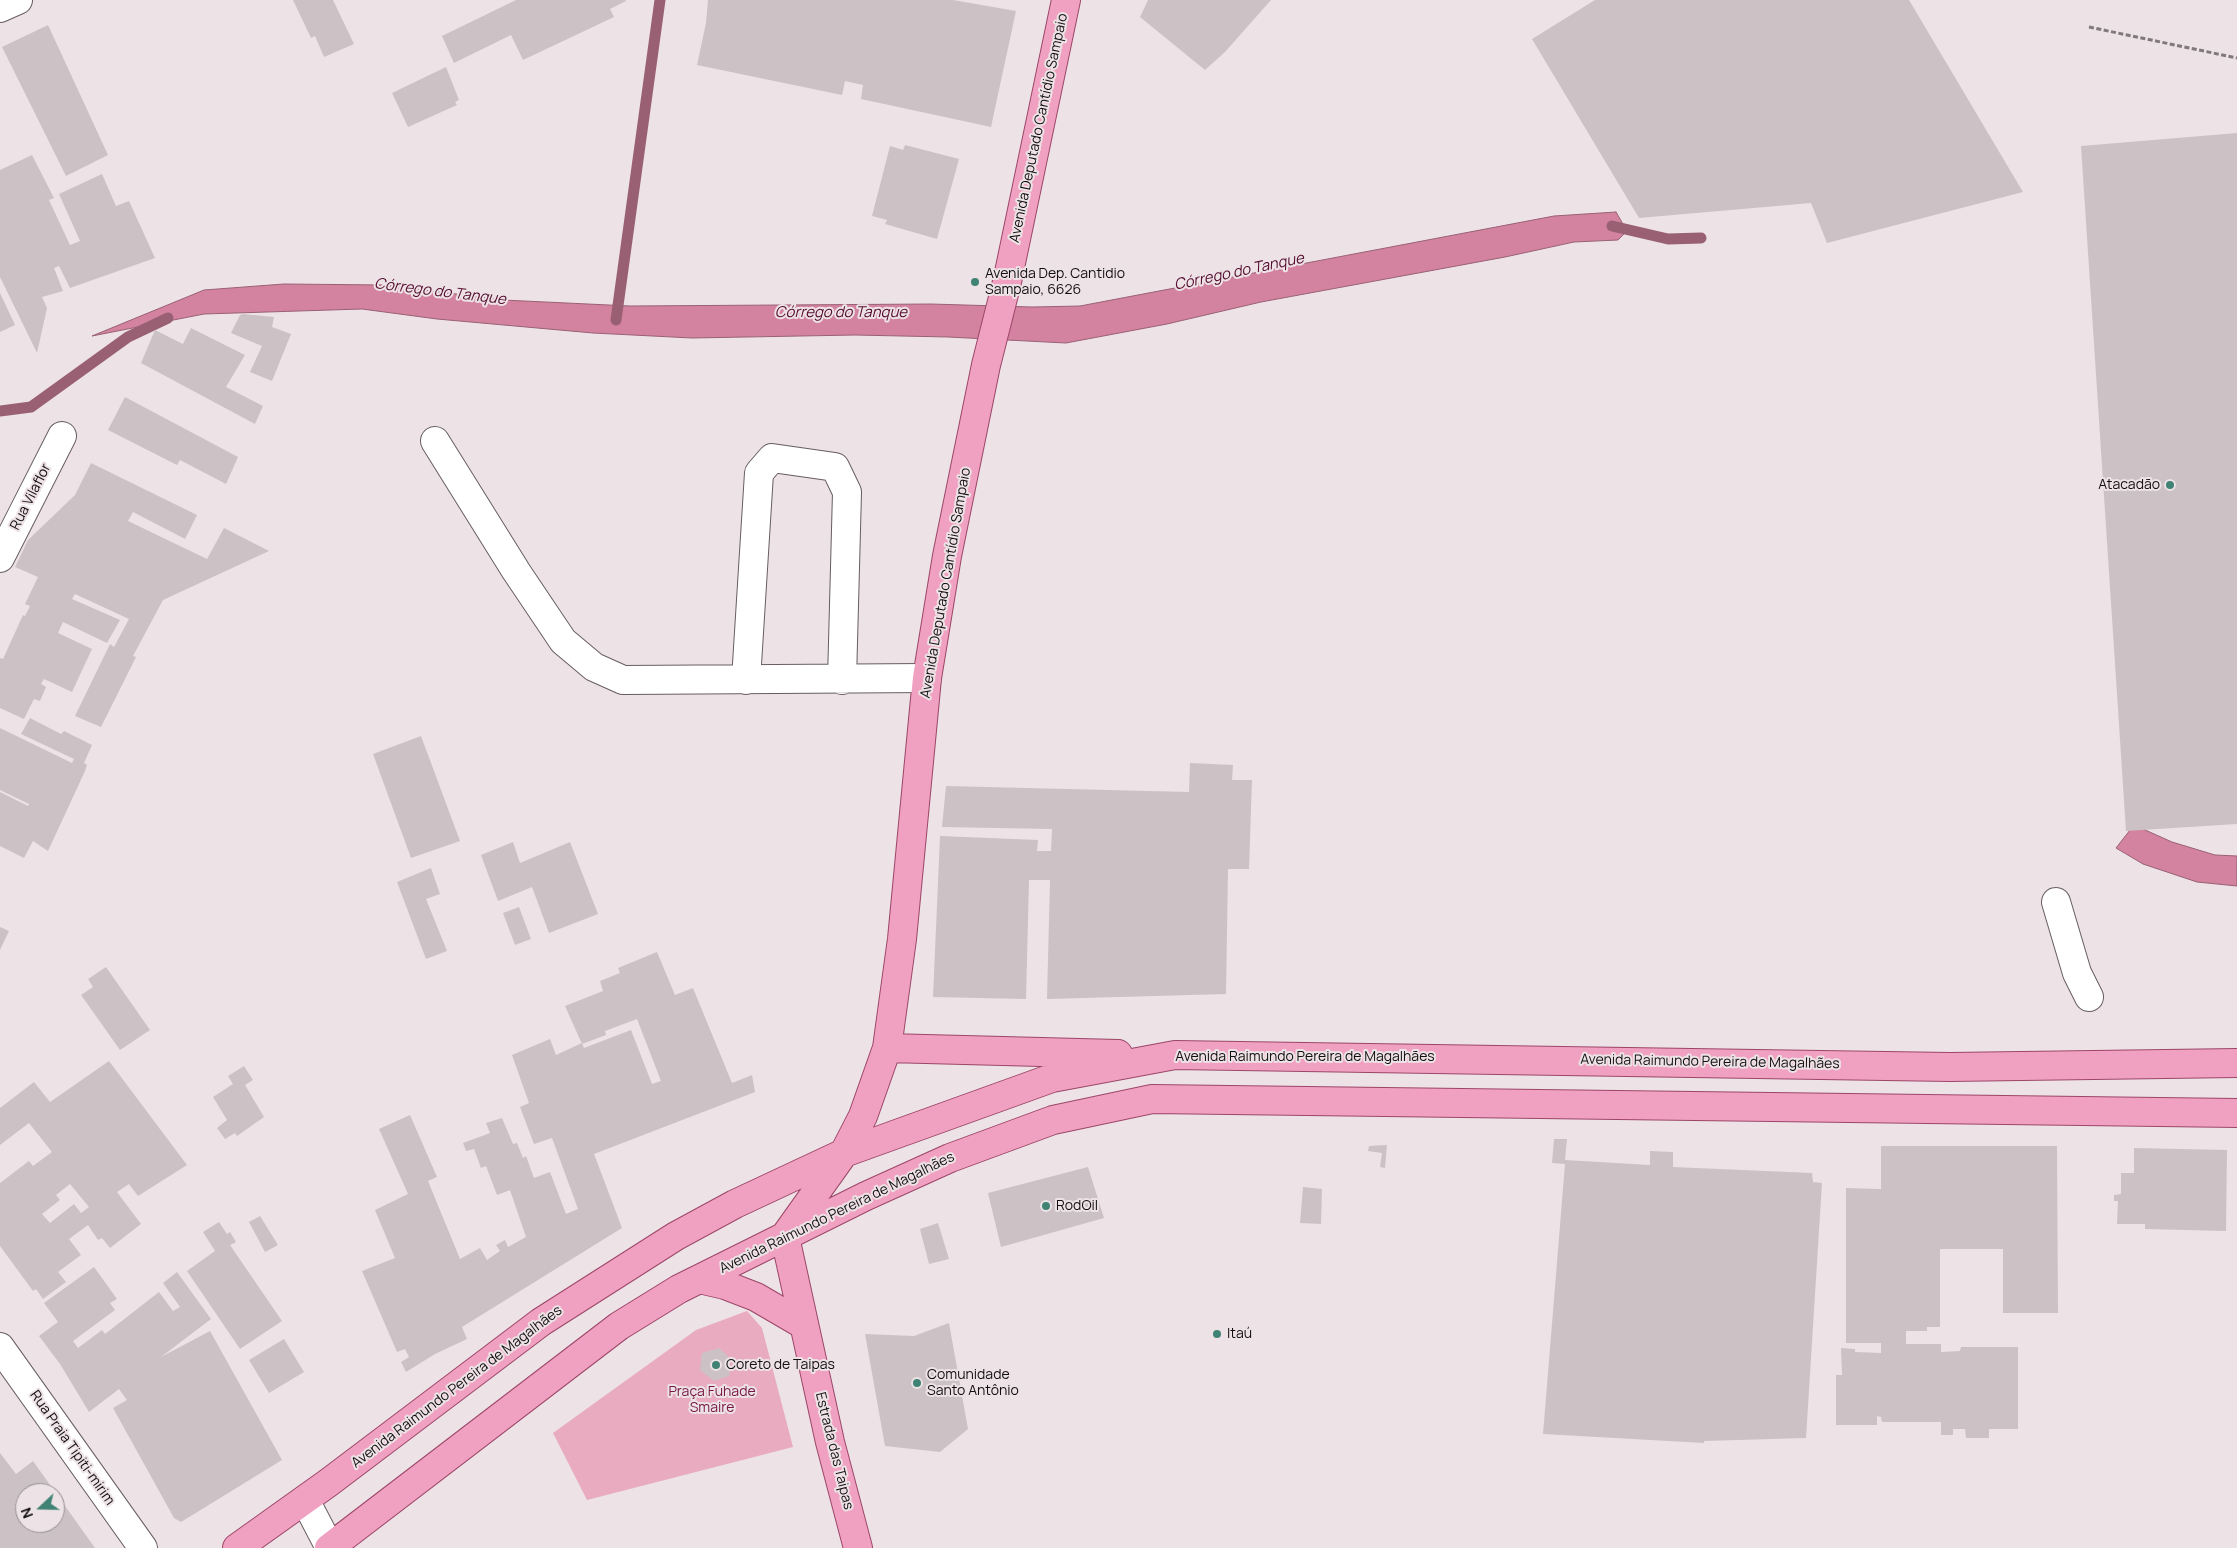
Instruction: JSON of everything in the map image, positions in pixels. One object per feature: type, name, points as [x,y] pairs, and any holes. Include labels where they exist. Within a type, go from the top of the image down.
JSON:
[{"type":"main road","name":"Avenida Deputado Cantídio Sampaio","points":[[785,1236],[844,1153],[863,1116],[887,1048],[902,938],[927,678],[947,556],[986,365],[1007,282],[1066,0]]},
{"type":"main road","points":[[887,1048],[1175,1055]]},
{"type":"main road","name":"Avenida Raimundo Pereira de Magalhães","points":[[237,1548],[305,1500],[541,1322],[676,1236],[735,1204],[844,1153],[1052,1078],[1175,1055],[1950,1067],[2237,1063]]},
{"type":"main road","name":"Avenida Raimundo Pereira de Magalhães","points":[[330,1548],[619,1326],[679,1289],[866,1196],[960,1154],[1053,1120],[1152,1099],[2237,1113]]},
{"type":"main road","name":"Estrada das Taipas","points":[[785,1236],[830,1442],[858,1548]]},
{"type":"main road","points":[[699,1279],[725,1285],[756,1297],[804,1325]]},
{"type":"street","points":[[0,8],[18,0]]},
{"type":"street","name":"Rua Vilaflor","points":[[0,558],[62,436]]},
{"type":"street","points":[[435,441],[516,572],[563,641],[594,667],[623,680],[927,678]]},
{"type":"street","points":[[746,680],[759,474],[772,458],[835,468],[847,492],[842,680]]},
{"type":"street","points":[[2056,902],[2077,973],[2089,997]]},
{"type":"street","name":"Rua Praia Tipiti-mirim","points":[[0,1347],[143,1548]]},
{"type":"street","points":[[305,1500],[330,1548]]},
{"type":"path","points":[[2089,27],[2237,58]]},
{"type":"green space","name":"Praça Fuhade Smaire","points":[[747,1311],[762,1328],[793,1447],[587,1500],[553,1433],[696,1330]]},
{"type":"water","points":[[1616,212],[1627,231],[1618,240],[1574,242],[1505,257],[1261,302],[1167,324],[1066,343],[948,337],[855,335],[692,338],[593,333],[437,319],[362,309],[204,314],[92,336],[204,290],[284,284],[386,285],[503,300],[630,306],[931,304],[1032,307],[1080,306],[1554,216]]},
{"type":"water","points":[[2134,825],[2172,842],[2215,855],[2237,856],[2237,886],[2197,882],[2143,864],[2116,848]]},
{"type":"building","points":[[293,0],[333,0],[354,44],[324,57],[315,36],[311,38]]},
{"type":"building","points":[[516,0],[626,1],[610,9],[614,17],[523,60],[511,35],[454,63],[442,36]]},
{"type":"building","points":[[708,0],[953,0],[1016,11],[991,127],[861,99],[863,85],[845,81],[842,95],[697,65],[706,23]]},
{"type":"building","points":[[1148,0],[1271,0],[1225,52],[1205,70],[1140,17]]},
{"type":"building","points":[[1595,0],[1909,0],[2023,192],[1827,243],[1811,203],[1639,218],[1532,39]]},
{"type":"building","points":[[48,25],[108,155],[66,176],[2,47]]},
{"type":"building","points":[[446,67],[459,100],[455,102],[457,105],[408,127],[392,93]]},
{"type":"building","name":"Atacadão","points":[[2237,133],[2237,824],[2126,831],[2081,146]]},
{"type":"building","points":[[905,145],[959,159],[937,239],[885,224],[887,220],[872,216],[890,146],[903,150]]},
{"type":"building","points":[[32,155],[54,198],[49,200],[70,245],[80,241],[59,194],[102,174],[116,206],[129,201],[155,258],[70,288],[59,266],[54,268],[63,291],[42,297],[47,308],[37,353],[0,277],[0,170]]},
{"type":"building","points":[[0,293],[15,325],[0,332]]},
{"type":"building","points":[[240,315],[274,317],[272,327],[291,334],[272,381],[250,372],[262,346],[231,333]]},
{"type":"building","points":[[191,328],[245,355],[226,387],[263,406],[255,424],[141,363],[155,330],[183,344]]},
{"type":"building","points":[[125,397],[238,457],[226,484],[180,460],[177,465],[108,430]]},
{"type":"building","points":[[91,463],[197,515],[185,539],[133,512],[128,521],[207,559],[224,528],[269,551],[163,600],[133,656],[136,657],[101,727],[75,716],[110,644],[114,647],[129,619],[75,594],[72,599],[120,620],[107,643],[63,622],[58,633],[92,649],[72,692],[44,679],[41,684],[46,687],[40,701],[34,699],[24,719],[0,708],[0,658],[3,659],[23,615],[25,616],[30,606],[25,604],[38,577],[15,567],[28,540],[75,495]]},
{"type":"building","points":[[30,718],[61,734],[64,731],[92,745],[84,763],[87,765],[85,771],[48,851],[33,841],[24,858],[0,846],[0,792],[28,806],[29,804],[0,790],[0,728],[72,763],[74,759],[21,734]]},
{"type":"building","points":[[421,736],[460,841],[411,858],[373,754]]},
{"type":"building","points":[[1190,763],[1233,765],[1232,780],[1252,780],[1249,869],[1228,869],[1226,994],[1047,999],[1050,880],[1029,880],[1026,999],[933,997],[940,836],[1038,840],[1037,851],[1051,851],[1052,829],[942,827],[946,786],[1189,792]]},
{"type":"building","points":[[513,842],[520,863],[570,842],[598,914],[549,933],[532,887],[498,901],[481,855]]},
{"type":"building","points":[[431,868],[440,894],[426,899],[447,951],[426,959],[397,882]]},
{"type":"building","points":[[519,907],[531,939],[515,945],[503,913]]},
{"type":"building","points":[[0,927],[9,931],[0,950]]},
{"type":"building","points":[[657,952],[675,995],[693,988],[732,1083],[752,1075],[755,1092],[594,1154],[622,1228],[462,1327],[467,1339],[435,1354],[406,1372],[401,1362],[409,1357],[405,1349],[397,1352],[362,1271],[395,1258],[375,1210],[408,1194],[379,1129],[410,1115],[437,1177],[428,1181],[460,1259],[480,1248],[487,1260],[500,1251],[496,1245],[505,1240],[508,1247],[526,1237],[510,1190],[497,1195],[486,1166],[481,1168],[474,1149],[466,1151],[463,1143],[490,1133],[486,1123],[502,1118],[513,1144],[517,1143],[523,1158],[526,1156],[534,1178],[550,1172],[566,1214],[578,1209],[552,1138],[534,1144],[520,1107],[529,1103],[512,1055],[550,1039],[556,1055],[582,1043],[565,1006],[603,991],[600,981],[620,973],[618,968]],"holes":[[[637,1019],[661,1081],[652,1084],[631,1030],[584,1048],[582,1044],[606,1035],[605,1031]]]},
{"type":"building","points":[[106,967],[150,1030],[120,1050],[81,995],[93,987],[88,979]]},
{"type":"building","points":[[109,1061],[187,1165],[138,1196],[129,1184],[117,1192],[141,1224],[110,1248],[102,1238],[98,1240],[88,1225],[69,1239],[81,1255],[58,1272],[66,1282],[43,1299],[36,1289],[33,1291],[0,1246],[0,1183],[29,1161],[33,1166],[52,1152],[29,1123],[0,1145],[0,1108],[34,1082],[50,1102]],"holes":[[[70,1184],[89,1207],[81,1213],[74,1204],[50,1223],[42,1214],[60,1200],[56,1195]]]},
{"type":"building","points":[[244,1066],[253,1080],[245,1085],[264,1117],[237,1136],[235,1133],[225,1139],[217,1128],[227,1120],[213,1097],[233,1084],[228,1076]]},
{"type":"building","points":[[1554,1139],[1567,1139],[1565,1160],[1650,1165],[1650,1151],[1673,1152],[1673,1167],[1812,1173],[1813,1182],[1822,1183],[1806,1438],[1704,1441],[1704,1443],[1543,1434],[1565,1164],[1552,1163]]},
{"type":"building","points":[[1387,1145],[1385,1168],[1380,1167],[1382,1153],[1368,1151],[1369,1146]]},
{"type":"building","points":[[1881,1146],[2057,1146],[2058,1313],[2003,1313],[2003,1249],[1940,1249],[1940,1327],[1927,1327],[1927,1331],[1906,1331],[1906,1344],[1941,1344],[1941,1352],[1960,1351],[1961,1347],[2018,1347],[2018,1429],[1989,1429],[1989,1438],[1966,1438],[1965,1429],[1953,1429],[1953,1435],[1941,1435],[1941,1422],[1882,1422],[1881,1417],[1877,1416],[1877,1425],[1836,1425],[1836,1375],[1842,1375],[1841,1348],[1855,1349],[1855,1352],[1881,1353],[1881,1343],[1846,1343],[1846,1188],[1881,1189]]},
{"type":"building","points":[[2134,1148],[2227,1150],[2226,1231],[2145,1229],[2145,1224],[2117,1224],[2118,1201],[2114,1201],[2114,1195],[2121,1194],[2121,1173],[2134,1173]]},
{"type":"building","name":"RodOil","points":[[1088,1167],[1104,1218],[1001,1247],[988,1193]]},
{"type":"building","points":[[1303,1187],[1322,1189],[1321,1224],[1300,1223]]},
{"type":"building","points":[[260,1216],[278,1245],[265,1252],[249,1222]]},
{"type":"building","points":[[219,1222],[227,1234],[230,1232],[236,1242],[230,1245],[282,1321],[240,1349],[187,1271],[215,1251],[203,1232]]},
{"type":"building","points":[[938,1223],[949,1259],[929,1264],[920,1229]]},
{"type":"building","points":[[94,1267],[117,1299],[110,1303],[115,1310],[73,1341],[78,1348],[102,1330],[105,1334],[159,1292],[173,1311],[180,1307],[163,1283],[177,1272],[211,1319],[161,1357],[210,1331],[282,1460],[181,1522],[174,1518],[113,1408],[127,1400],[119,1389],[89,1412],[60,1364],[39,1336],[58,1322],[44,1303]]},
{"type":"building","name":"Comunidade Santo Antônio","points":[[949,1323],[968,1429],[940,1452],[885,1446],[865,1334],[914,1336]]},
{"type":"building","points":[[284,1339],[304,1372],[269,1393],[249,1360]]},
{"type":"building","name":"Coreto de Taipas","points":[[719,1348],[731,1359],[729,1376],[714,1381],[700,1370],[702,1353]]},
{"type":"building","points":[[0,1453],[16,1474],[33,1461],[49,1483],[15,1483],[15,1533],[65,1533],[65,1506],[95,1548],[0,1548]]},
{"type":"waterway","points":[[616,320],[660,0]]},
{"type":"waterway","name":"Córrego do Tanque","points":[[1612,226],[1668,239],[1701,238]]},
{"type":"waterway","name":"Córrego do Tanque","points":[[0,411],[31,407],[128,337],[168,318]]},
{"type":"place","name":"Avenida Dep. Cantidio Sampaio, 6626","points":[[975,282]]},
{"type":"place","name":"Atacadão","points":[[2170,485]]},
{"type":"place","name":"RodOil","points":[[1046,1206]]},
{"type":"place","name":"Itaú","points":[[1217,1334]]},
{"type":"place","name":"Coreto de Taipas","points":[[716,1365]]},
{"type":"place","name":"Comunidade Santo Antônio","points":[[917,1383]]}]
